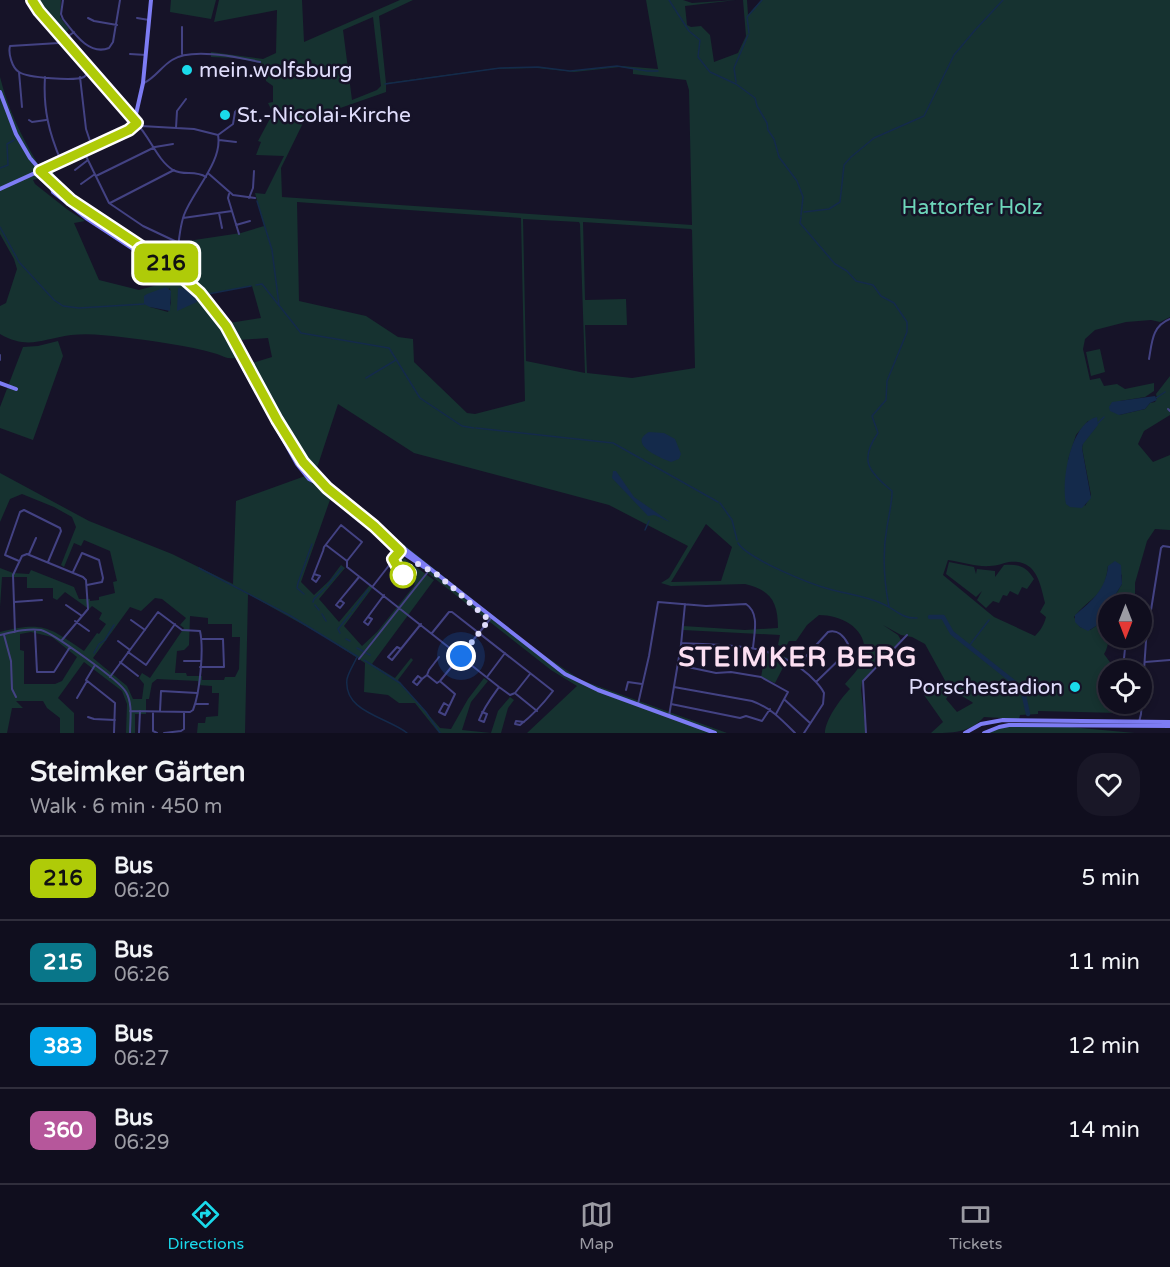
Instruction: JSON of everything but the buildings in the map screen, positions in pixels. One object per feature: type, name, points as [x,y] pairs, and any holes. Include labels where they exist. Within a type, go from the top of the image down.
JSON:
[{"type":"street","points":[[32,0],[39,11],[133,118],[165,162],[174,170],[207,175],[230,193],[255,198]]},
{"type":"street","points":[[63,0],[62,17],[74,32],[90,46],[105,50],[113,42],[120,0]]},
{"type":"street","points":[[133,118],[143,83],[151,0]]},
{"type":"street","points":[[88,18],[117,25]]},
{"type":"street","points":[[137,18],[149,20]]},
{"type":"street","points":[[182,27],[182,55]]},
{"type":"street","points":[[22,107],[19,72],[11,59],[10,46],[42,45],[65,40],[74,32]]},
{"type":"street","points":[[130,54],[146,55]]},
{"type":"street","points":[[143,83],[172,59],[182,55],[218,55],[260,62]]},
{"type":"street","points":[[19,72],[45,77],[80,77],[92,71]]},
{"type":"street","points":[[45,77],[46,120],[61,161]]},
{"type":"street","points":[[80,77],[86,129],[92,147]]},
{"type":"street","points":[[0,92],[16,134],[40,171],[50,181],[53,192],[67,204],[156,264],[176,271],[206,299],[226,326],[242,355],[244,369],[297,464],[309,479],[327,488],[401,550],[435,573],[490,619],[565,674],[600,691],[715,733]]},
{"type":"street","points":[[176,128],[177,111],[186,99]]},
{"type":"street","points":[[218,135],[233,124],[235,112],[238,109]]},
{"type":"street","points":[[29,120],[32,122],[46,120]]},
{"type":"street","points":[[0,189],[138,125],[194,129],[218,135]]},
{"type":"street","points":[[176,271],[183,218],[189,203],[207,175],[219,140],[218,135]]},
{"type":"street","points":[[219,140],[236,142]]},
{"type":"street","points":[[81,184],[155,147],[173,144]]},
{"type":"street","points":[[84,151],[109,203],[143,226],[179,243]]},
{"type":"street","points":[[75,170],[88,160]]},
{"type":"street","points":[[109,203],[174,170]]},
{"type":"street","points":[[249,198],[253,188],[254,171]]},
{"type":"street","points":[[230,193],[228,198],[239,234]]},
{"type":"street","points":[[183,218],[232,211]]},
{"type":"street","points":[[219,213],[222,228]]},
{"type":"street","points":[[236,225],[250,221]]},
{"type":"street","points":[[1149,358],[1156,329],[1170,319]]},
{"type":"street","points":[[0,355],[0,360]]},
{"type":"street","points":[[0,383],[16,388]]},
{"type":"street","points":[[19,561],[5,555],[20,513],[24,510],[60,528],[61,531],[48,562]]},
{"type":"street","points":[[314,574],[326,545],[341,525],[362,542],[347,561],[347,567],[499,687],[510,695],[515,693],[530,673]]},
{"type":"street","points":[[29,554],[36,538]]},
{"type":"street","points":[[326,545],[347,561]]},
{"type":"street","points":[[1145,660],[1161,548],[1170,547]]},
{"type":"street","points":[[373,587],[401,550]]},
{"type":"street","points":[[73,573],[82,553],[99,560],[103,580],[100,583],[87,585]]},
{"type":"street","points":[[15,632],[13,575],[23,554],[29,554],[84,578],[87,585],[88,607],[62,640]]},
{"type":"street","points":[[359,659],[427,573]]},
{"type":"street","points":[[340,600],[359,577]]},
{"type":"street","points":[[368,617],[384,595]]},
{"type":"street","points":[[14,603],[42,600]]},
{"type":"street","points":[[638,705],[658,602],[706,606],[742,604],[748,606],[755,616],[753,648]]},
{"type":"street","points":[[669,717],[685,604]]},
{"type":"street","points":[[66,605],[82,616]]},
{"type":"street","points":[[110,676],[158,612],[184,630],[200,631],[200,667],[196,704],[192,711],[130,711]]},
{"type":"street","points":[[432,633],[452,612],[553,691],[537,711],[524,722]]},
{"type":"street","points":[[439,682],[490,619]]},
{"type":"street","points":[[131,620],[145,630]]},
{"type":"street","points":[[75,621],[89,631]]},
{"type":"street","points":[[118,641],[146,665],[175,624]]},
{"type":"street","points":[[401,649],[421,624]]},
{"type":"street","points":[[35,630],[35,670],[37,672],[54,672],[70,647]]},
{"type":"street","points":[[16,697],[12,689],[11,661],[2,634],[35,630],[48,632],[110,676],[127,693],[130,711],[129,733]]},
{"type":"street","points":[[798,665],[828,632],[836,631],[844,638],[848,644],[846,653],[816,682]]},
{"type":"street","points":[[866,733],[863,681],[907,635]]},
{"type":"street","points":[[200,667],[224,667],[222,639],[201,639]]},
{"type":"street","points":[[681,643],[753,648],[774,652],[798,665],[816,682],[824,693],[825,699],[804,733]]},
{"type":"street","points":[[486,676],[505,653]]},
{"type":"street","points":[[422,679],[439,657]]},
{"type":"street","points":[[1152,661],[1170,660]]},
{"type":"street","points":[[184,661],[200,661]]},
{"type":"street","points":[[120,662],[138,676]]},
{"type":"street","points":[[77,698],[95,665]]},
{"type":"street","points":[[678,665],[716,673],[731,672],[766,679],[788,692],[776,714]]},
{"type":"street","points":[[427,675],[456,694],[445,715],[439,712],[444,703],[449,706]]},
{"type":"street","points":[[87,681],[113,701],[114,733]]},
{"type":"street","points":[[626,690],[628,682],[642,684]]},
{"type":"street","points":[[482,712],[499,687]]},
{"type":"street","points":[[674,687],[752,701],[770,709],[795,733]]},
{"type":"street","points":[[160,711],[161,691],[197,693]]},
{"type":"street","points":[[515,693],[537,711]]},
{"type":"street","points":[[785,700],[810,723]]},
{"type":"street","points":[[196,704],[208,704]]},
{"type":"street","points":[[671,704],[741,718],[746,716],[762,721],[770,709]]},
{"type":"street","points":[[139,733],[140,711]]},
{"type":"street","points":[[153,711],[153,729],[157,733]]},
{"type":"street","points":[[164,733],[184,729],[184,712]]},
{"type":"street","points":[[1138,733],[1142,714]]},
{"type":"street","points":[[88,717],[114,720]]},
{"type":"street","points":[[965,733],[981,724],[1003,720],[1141,724]]},
{"type":"street","points":[[1141,724],[1143,732]]},
{"type":"street","points":[[984,733],[1010,725],[1170,724]]},
{"type":"green space","points":[[34,0],[61,0],[60,17],[69,29],[63,35]]},
{"type":"green space","points":[[171,0],[216,0],[211,19],[170,12]]},
{"type":"green space","name":"Hattorfer Holz","points":[[219,0],[302,0],[304,42],[400,0],[413,0],[379,16],[386,83],[497,68],[539,67],[570,71],[622,66],[658,69],[646,0],[683,0],[692,3],[736,0],[685,6],[687,25],[701,26],[710,35],[714,62],[738,53],[746,36],[743,0],[747,0],[748,15],[761,0],[1170,0],[1170,317],[1160,322],[1151,320],[1126,322],[1095,330],[1085,339],[1083,349],[1090,380],[1100,378],[1104,386],[1117,384],[1125,389],[1154,383],[1154,391],[1145,397],[1120,401],[1119,415],[1145,409],[1150,403],[1155,402],[1156,394],[1170,376],[1170,415],[1144,431],[1138,444],[1153,462],[1170,455],[1170,530],[1155,529],[1147,541],[1135,583],[1135,594],[1116,594],[1122,584],[1122,575],[1108,566],[1104,584],[1096,596],[1074,617],[1080,627],[1090,630],[1098,623],[1098,648],[1106,648],[1104,654],[1108,660],[1098,660],[1098,712],[1038,711],[1038,714],[1020,715],[1019,719],[984,717],[967,729],[931,733],[943,722],[924,695],[932,682],[940,686],[948,686],[925,644],[883,625],[898,635],[901,640],[862,681],[866,733],[825,733],[838,703],[850,689],[845,684],[862,661],[863,642],[854,627],[838,618],[819,615],[807,625],[796,641],[789,641],[785,648],[778,645],[780,635],[683,630],[683,626],[745,630],[778,628],[778,619],[774,604],[767,594],[745,584],[671,586],[661,583],[669,578],[688,546],[609,505],[414,453],[338,404],[316,471],[340,494],[539,652],[581,680],[727,733],[527,733],[577,686],[551,670],[331,497],[301,582],[314,595],[341,565],[345,568],[319,599],[339,622],[370,585],[373,587],[344,626],[362,646],[377,632],[414,586],[416,578],[409,568],[397,558],[398,554],[434,580],[372,664],[395,678],[411,658],[413,660],[398,680],[440,728],[451,729],[468,699],[484,678],[488,681],[471,702],[462,730],[491,733],[439,733],[415,703],[399,703],[388,695],[364,692],[365,663],[325,637],[248,594],[245,733],[197,733],[198,723],[205,723],[206,717],[218,716],[219,693],[212,693],[212,686],[198,685],[198,681],[157,679],[152,683],[149,699],[146,699],[146,714],[135,714],[135,733],[126,733],[127,704],[122,691],[84,662],[58,698],[74,713],[74,733],[60,733],[60,718],[47,708],[43,701],[16,701],[23,708],[12,708],[7,733],[0,733],[0,632],[26,627],[45,628],[84,651],[106,624],[99,619],[102,613],[92,606],[89,609],[65,592],[57,600],[53,598],[53,588],[27,588],[27,577],[2,577],[0,607],[0,568],[13,573],[29,574],[31,570],[74,587],[79,599],[90,599],[90,601],[115,593],[113,582],[117,581],[110,551],[84,540],[81,546],[74,543],[64,567],[61,565],[76,527],[72,517],[54,507],[22,494],[10,499],[0,522],[0,473],[89,521],[172,554],[233,584],[236,501],[308,475],[292,456],[238,357],[230,358],[181,346],[103,335],[71,335],[27,342],[10,339],[0,334],[0,306],[6,303],[17,269],[0,234],[0,77],[16,122],[38,164],[50,164],[59,185],[66,192],[179,267],[181,242],[241,233],[264,226],[255,193],[265,194],[284,156],[256,155],[261,142],[258,141],[273,113],[268,103],[273,102],[273,86],[266,81],[264,64],[236,58],[211,57],[211,52],[263,59],[276,53],[277,10],[214,22]],"holes":[[[373,17],[381,86],[377,90],[352,100],[343,30]],[[620,67],[633,69],[633,74],[686,80],[689,90],[692,225],[282,197],[281,168],[306,120],[386,92],[386,84],[495,69],[537,68],[574,72]],[[40,178],[88,217],[173,273],[172,281],[139,290],[99,280],[74,223],[85,221],[35,184],[33,180]],[[297,202],[521,218],[525,401],[475,414],[467,413],[414,362],[413,339],[398,337],[366,316],[299,301]],[[523,219],[579,222],[580,224],[585,373],[526,361]],[[583,222],[691,229],[695,368],[632,378],[587,373],[585,325],[627,325],[626,299],[585,300]],[[252,286],[261,318],[229,323],[207,294]],[[170,288],[171,303],[168,312],[150,307]],[[268,338],[272,357],[252,363],[239,340]],[[1088,421],[1096,427],[1083,443],[1082,448],[1091,495],[1085,506],[1068,460],[1076,435]],[[706,524],[732,547],[721,581],[671,582]],[[948,560],[985,566],[1018,562],[1031,568],[1039,580],[1045,603],[1040,612],[1046,617],[1042,628],[1035,636],[994,617],[943,575]],[[155,598],[162,599],[186,618],[180,625],[184,628],[150,678],[142,673],[139,678],[144,684],[142,699],[133,699],[127,686],[93,658],[130,607],[141,611]],[[190,616],[208,618],[208,624],[232,624],[232,637],[240,637],[239,669],[235,677],[225,677],[224,680],[202,680],[202,676],[175,673],[177,651],[184,650],[189,645]],[[31,632],[52,637],[77,657],[62,681],[55,684],[24,684],[24,651],[20,650],[20,634]],[[952,690],[973,703],[957,712],[946,699]]]},
{"type":"green space","points":[[58,341],[63,356],[33,440],[0,428],[0,407],[23,347]]},
{"type":"green space","points":[[1100,349],[1105,372],[1091,376],[1086,352]]},
{"type":"green space","points":[[949,562],[974,567],[976,574],[977,569],[995,571],[995,577],[1004,565],[1014,565],[1028,571],[1034,579],[1027,589],[1022,587],[1018,595],[1010,591],[1007,596],[1003,595],[999,603],[993,601],[986,608],[977,600],[982,591],[976,597],[946,574]]},
{"type":"green space","points":[[766,650],[788,658],[775,683],[761,677]]},
{"type":"green space","points":[[510,697],[514,700],[508,708],[501,733],[491,733],[498,711]]},
{"type":"green space","points":[[1002,727],[1070,727],[1135,733],[988,733]]},
{"type":"water","points":[[166,287],[171,291],[170,311],[144,304],[144,296]]},
{"type":"water","points":[[178,288],[191,291],[197,302],[177,311]]},
{"type":"water","points":[[1155,396],[1157,400],[1145,409],[1119,415],[1110,411],[1109,407],[1112,402]]},
{"type":"water","points":[[1097,417],[1098,425],[1082,448],[1091,498],[1082,508],[1070,507],[1066,504],[1065,494],[1069,454],[1080,430]]},
{"type":"water","points":[[649,432],[664,433],[675,439],[681,454],[679,459],[671,462],[643,446],[643,437]]},
{"type":"water","points":[[613,471],[616,471],[634,497],[670,522],[654,515],[648,516],[612,478]]},
{"type":"water","points":[[1115,561],[1121,565],[1122,584],[1116,594],[1098,594],[1098,623],[1088,631],[1075,622],[1075,615],[1097,594],[1107,574],[1108,566]]},
{"type":"waterway","points":[[669,0],[689,31],[700,40],[698,57],[710,72],[736,84],[755,98],[774,139],[779,157],[797,181],[803,197],[801,215]]},
{"type":"waterway","points":[[749,33],[747,17],[762,0]]},
{"type":"waterway","points":[[977,28],[1003,0]]},
{"type":"waterway","points":[[851,157],[874,138],[924,116],[954,55],[976,29]]},
{"type":"waterway","points":[[736,82],[734,68],[748,35]]},
{"type":"waterway","points":[[385,84],[500,68],[538,67],[570,71],[617,66],[658,71]]},
{"type":"waterway","points":[[0,168],[8,165],[7,144],[14,140]]},
{"type":"waterway","points":[[804,212],[829,209],[840,202],[844,165],[850,158]]},
{"type":"waterway","points":[[257,201],[272,250],[279,305]]},
{"type":"waterway","points":[[801,217],[800,223],[835,264],[847,271],[856,281],[873,285],[881,296],[894,303],[907,322],[907,332],[887,381],[886,400],[872,416],[878,433],[872,442],[868,458],[872,471],[892,491],[884,557],[889,607]]},
{"type":"waterway","points":[[0,227],[19,262],[54,300],[63,306],[79,308],[144,304]]},
{"type":"waterway","points":[[256,285],[262,284],[301,333],[389,348],[420,398],[462,426],[474,428]]},
{"type":"waterway","points":[[208,294],[251,286]]},
{"type":"waterway","points":[[366,378],[396,360]]},
{"type":"waterway","points":[[1156,398],[1165,392]]},
{"type":"waterway","points":[[1098,423],[1104,417]]},
{"type":"waterway","points":[[476,428],[613,443],[718,502]]},
{"type":"waterway","points":[[720,503],[732,520],[737,540]]},
{"type":"waterway","points":[[645,530],[649,521]]},
{"type":"waterway","points":[[738,543],[766,563],[808,582],[870,599],[903,615],[917,618]]},
{"type":"waterway","points":[[304,594],[297,588],[312,544]]},
{"type":"waterway","points":[[199,568],[289,615],[358,657]]},
{"type":"waterway","points":[[327,586],[342,568]]},
{"type":"waterway","points":[[313,602],[325,588]]},
{"type":"waterway","points":[[352,611],[368,590]]},
{"type":"waterway","points":[[315,605],[319,610]]},
{"type":"waterway","points":[[340,633],[338,629],[351,613]]},
{"type":"waterway","points":[[322,614],[326,621]]},
{"type":"waterway","points":[[930,617],[943,617],[952,633],[1020,687],[1028,714]]},
{"type":"waterway","points":[[969,646],[989,620]]},
{"type":"waterway","points":[[94,653],[114,625]]},
{"type":"waterway","points":[[346,639],[350,641]]},
{"type":"waterway","points":[[357,648],[370,655]]},
{"type":"waterway","points":[[357,657],[347,679],[352,699],[368,712],[407,733]]},
{"type":"waterway","points":[[364,660],[400,683],[426,712],[440,733]]},
{"type":"bus line","name":"216","points":[[32,0],[39,11],[137,123],[129,130],[40,171],[71,200],[166,263],[200,293],[226,326],[277,420],[303,462],[327,488],[374,526],[400,551],[393,559],[406,578],[410,573],[401,569]]},
{"type":"place","name":"mein.wolfsburg","points":[[187,70]]},
{"type":"place","name":"St.-Nicolai-Kirche","points":[[225,115]]},
{"type":"place","name":"Porschestadion","points":[[1075,687]]},
{"type":"district","name":"STEIMKER BERG","points":[[798,657]]},
{"type":"route","points":[[403,575],[414,562],[427,568],[469,600],[489,620],[461,656]]}]
